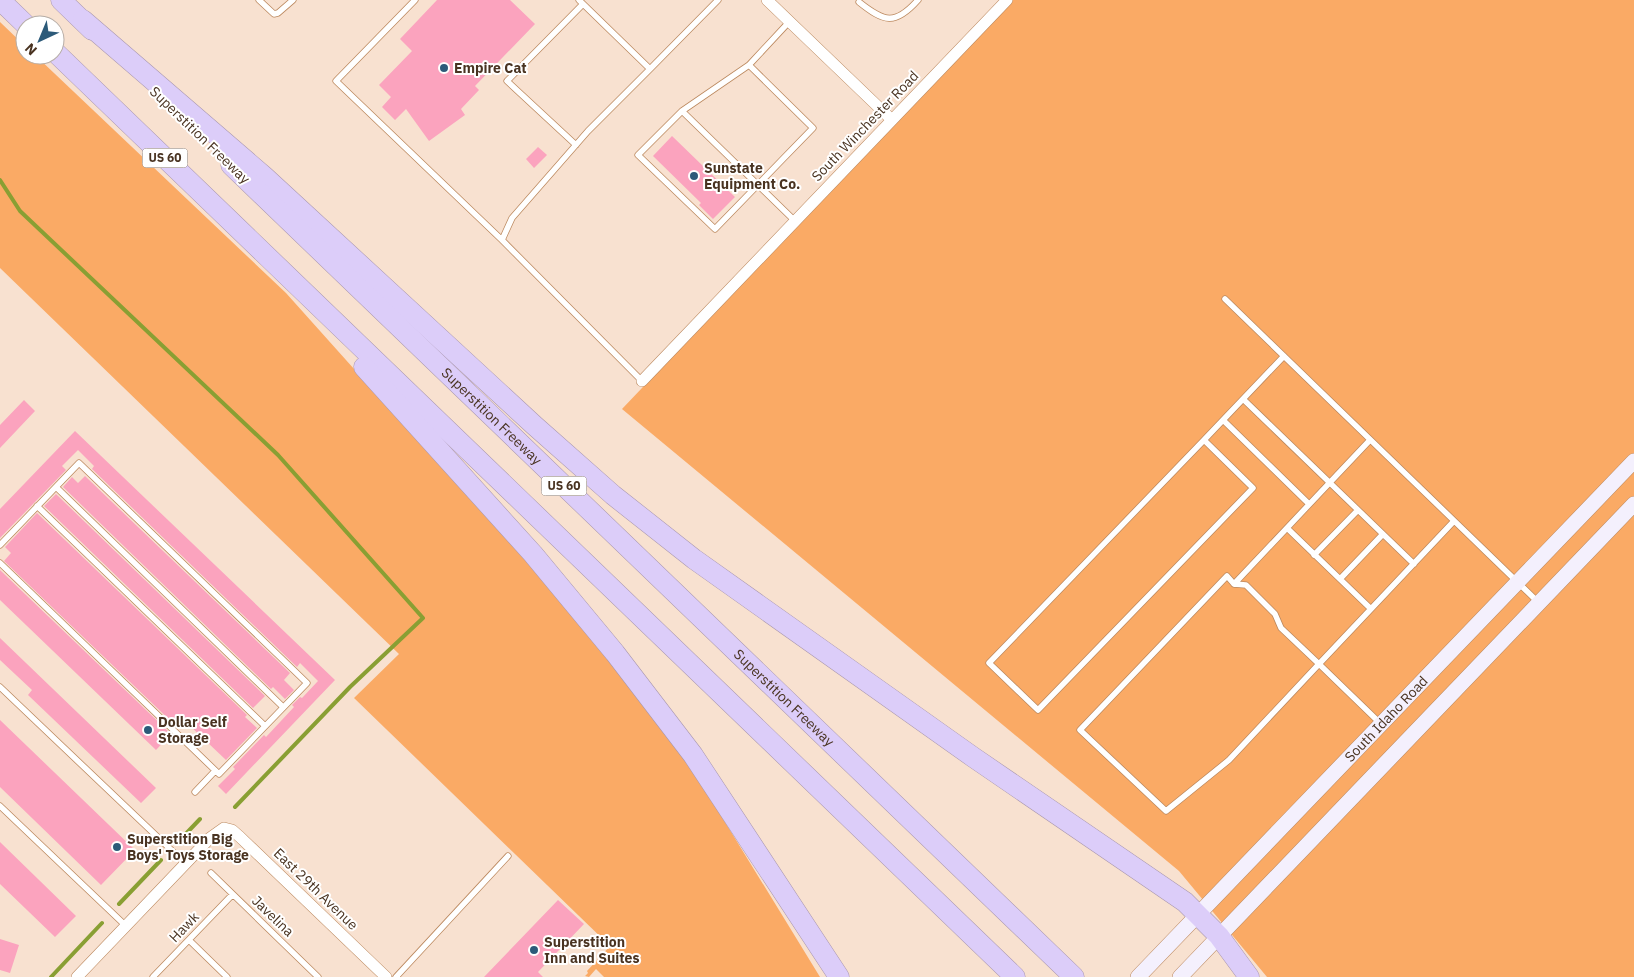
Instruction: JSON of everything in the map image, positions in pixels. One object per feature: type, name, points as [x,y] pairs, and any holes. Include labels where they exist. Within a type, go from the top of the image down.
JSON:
[{"type":"highway","points":[[0,0],[16,15]]},
{"type":"highway","name":"Superstition Freeway","points":[[61,0],[1071,974]]},
{"type":"highway","points":[[82,20],[265,177],[535,426],[613,495],[694,559],[973,757],[1185,902],[1219,936],[1249,977]]},
{"type":"highway","name":"US 60","points":[[65,62],[1015,977]]},
{"type":"highway","points":[[275,263],[356,358],[533,554],[615,652],[693,755],[839,977]]},
{"type":"main road","name":"South Idaho Road","points":[[1138,977],[1634,461]]},
{"type":"main road","name":"South Idaho Road","points":[[1180,977],[1634,504]]},
{"type":"street","points":[[766,0],[892,120]]},
{"type":"street","name":"South Winchester Road","points":[[642,380],[1007,0]]},
{"type":"street","name":"East 29th Avenue","points":[[186,864],[210,838],[224,828],[232,830],[386,977]]},
{"type":"street","points":[[77,977],[186,864]]},
{"type":"lane","points":[[260,0],[274,14],[278,13],[293,0]]},
{"type":"lane","points":[[415,0],[336,81],[502,240],[642,380]]},
{"type":"lane","points":[[502,240],[512,218],[588,131],[718,0]]},
{"type":"lane","points":[[859,2],[875,15],[885,18],[899,17],[918,0]]},
{"type":"lane","points":[[576,145],[507,81],[581,2],[650,69]]},
{"type":"lane","points":[[749,65],[813,128],[714,229],[638,156],[682,111],[749,65],[789,22]]},
{"type":"lane","points":[[682,111],[795,221]]},
{"type":"lane","points":[[1225,299],[1539,603]]},
{"type":"lane","points":[[1204,440],[1253,488],[1038,710],[988,663],[1284,356]]},
{"type":"lane","points":[[1243,399],[1414,564]]},
{"type":"lane","points":[[1222,420],[1309,504]]},
{"type":"lane","points":[[1234,584],[1370,440]]},
{"type":"lane","points":[[0,545],[79,463],[307,683],[219,774],[0,563]]},
{"type":"lane","points":[[56,487],[284,707]]},
{"type":"lane","points":[[37,506],[265,726]]},
{"type":"lane","points":[[1314,555],[1358,510]]},
{"type":"lane","points":[[1381,724],[1319,664],[1281,628],[1276,614],[1246,585],[1234,584],[1227,576],[1080,730],[1166,811],[1229,760],[1319,664],[1414,564],[1454,521]]},
{"type":"lane","points":[[1287,528],[1371,609]]},
{"type":"lane","points":[[1340,580],[1383,534]]},
{"type":"lane","points":[[0,687],[186,864]]},
{"type":"lane","points":[[194,792],[215,771]]},
{"type":"lane","points":[[0,806],[126,926]]},
{"type":"lane","points":[[396,977],[508,856]]},
{"type":"lane","name":"Javelina","points":[[211,873],[318,977]]},
{"type":"lane","name":"Hawk","points":[[153,977],[232,895]]},
{"type":"lane","points":[[189,940],[227,977]]},
{"type":"shaded area","points":[[1011,0],[1634,0],[1634,977],[1267,977],[1179,871],[622,409]]},
{"type":"shaded area","points":[[0,22],[15,36],[15,65],[46,65],[286,293],[577,618],[687,760],[820,977],[604,977],[596,969],[589,977],[585,976],[588,973],[587,971],[610,946],[354,698],[399,654],[0,268]]},
{"type":"building","name":"Empire Cat","points":[[437,0],[510,0],[535,24],[475,86],[479,90],[461,109],[465,115],[429,141],[406,109],[395,120],[382,107],[391,97],[379,85],[412,51],[400,39]]},
{"type":"building","name":"Sunstate Equipment Co.","points":[[672,136],[735,197],[713,219],[699,205],[701,203],[653,156]]},
{"type":"building","points":[[538,147],[547,155],[534,168],[526,159]]},
{"type":"building","points":[[24,400],[35,411],[0,448],[0,425]]},
{"type":"building","points":[[75,431],[335,680],[226,794],[218,786],[235,769],[233,767],[264,735],[266,737],[294,707],[292,705],[300,697],[302,698],[318,681],[300,663],[297,667],[92,469],[94,466],[78,450],[62,466],[66,470],[0,538],[0,509]]},
{"type":"building","points":[[85,476],[290,673],[284,680],[294,690],[285,699],[273,687],[271,689],[63,487],[72,477],[78,483]]},
{"type":"building","points":[[56,494],[265,696],[253,708],[44,506]]},
{"type":"building","points":[[37,513],[247,715],[245,717],[257,728],[226,760],[188,724],[184,728],[180,725],[178,728],[4,561],[11,553],[5,547]]},
{"type":"building","points":[[0,570],[171,734],[156,750],[0,600]]},
{"type":"building","points":[[0,638],[156,788],[141,803],[28,695],[32,690],[0,660]]},
{"type":"building","points":[[0,720],[135,850],[101,885],[0,787]]},
{"type":"building","points":[[0,842],[76,916],[55,937],[0,884]]},
{"type":"building","name":"Superstition Inn and Suites","points":[[558,900],[584,924],[538,972],[543,977],[484,977]]},
{"type":"building","points":[[0,939],[19,945],[10,973],[0,970]]},
{"type":"waterway","points":[[0,180],[20,211],[278,455],[423,618],[350,687],[235,807]]},
{"type":"waterway","points":[[179,841],[200,819]]},
{"type":"waterway","points":[[119,904],[161,860]]},
{"type":"waterway","points":[[51,977],[102,923]]},
{"type":"place","name":"Empire Cat","points":[[444,68]]},
{"type":"place","name":"Sunstate Equipment Co.","points":[[694,176]]},
{"type":"place","name":"Dollar Self Storage","points":[[148,730]]},
{"type":"place","name":"Superstition Big Boys' Toys Storage","points":[[117,847]]},
{"type":"place","name":"Superstition Inn and Suites","points":[[534,950]]}]
